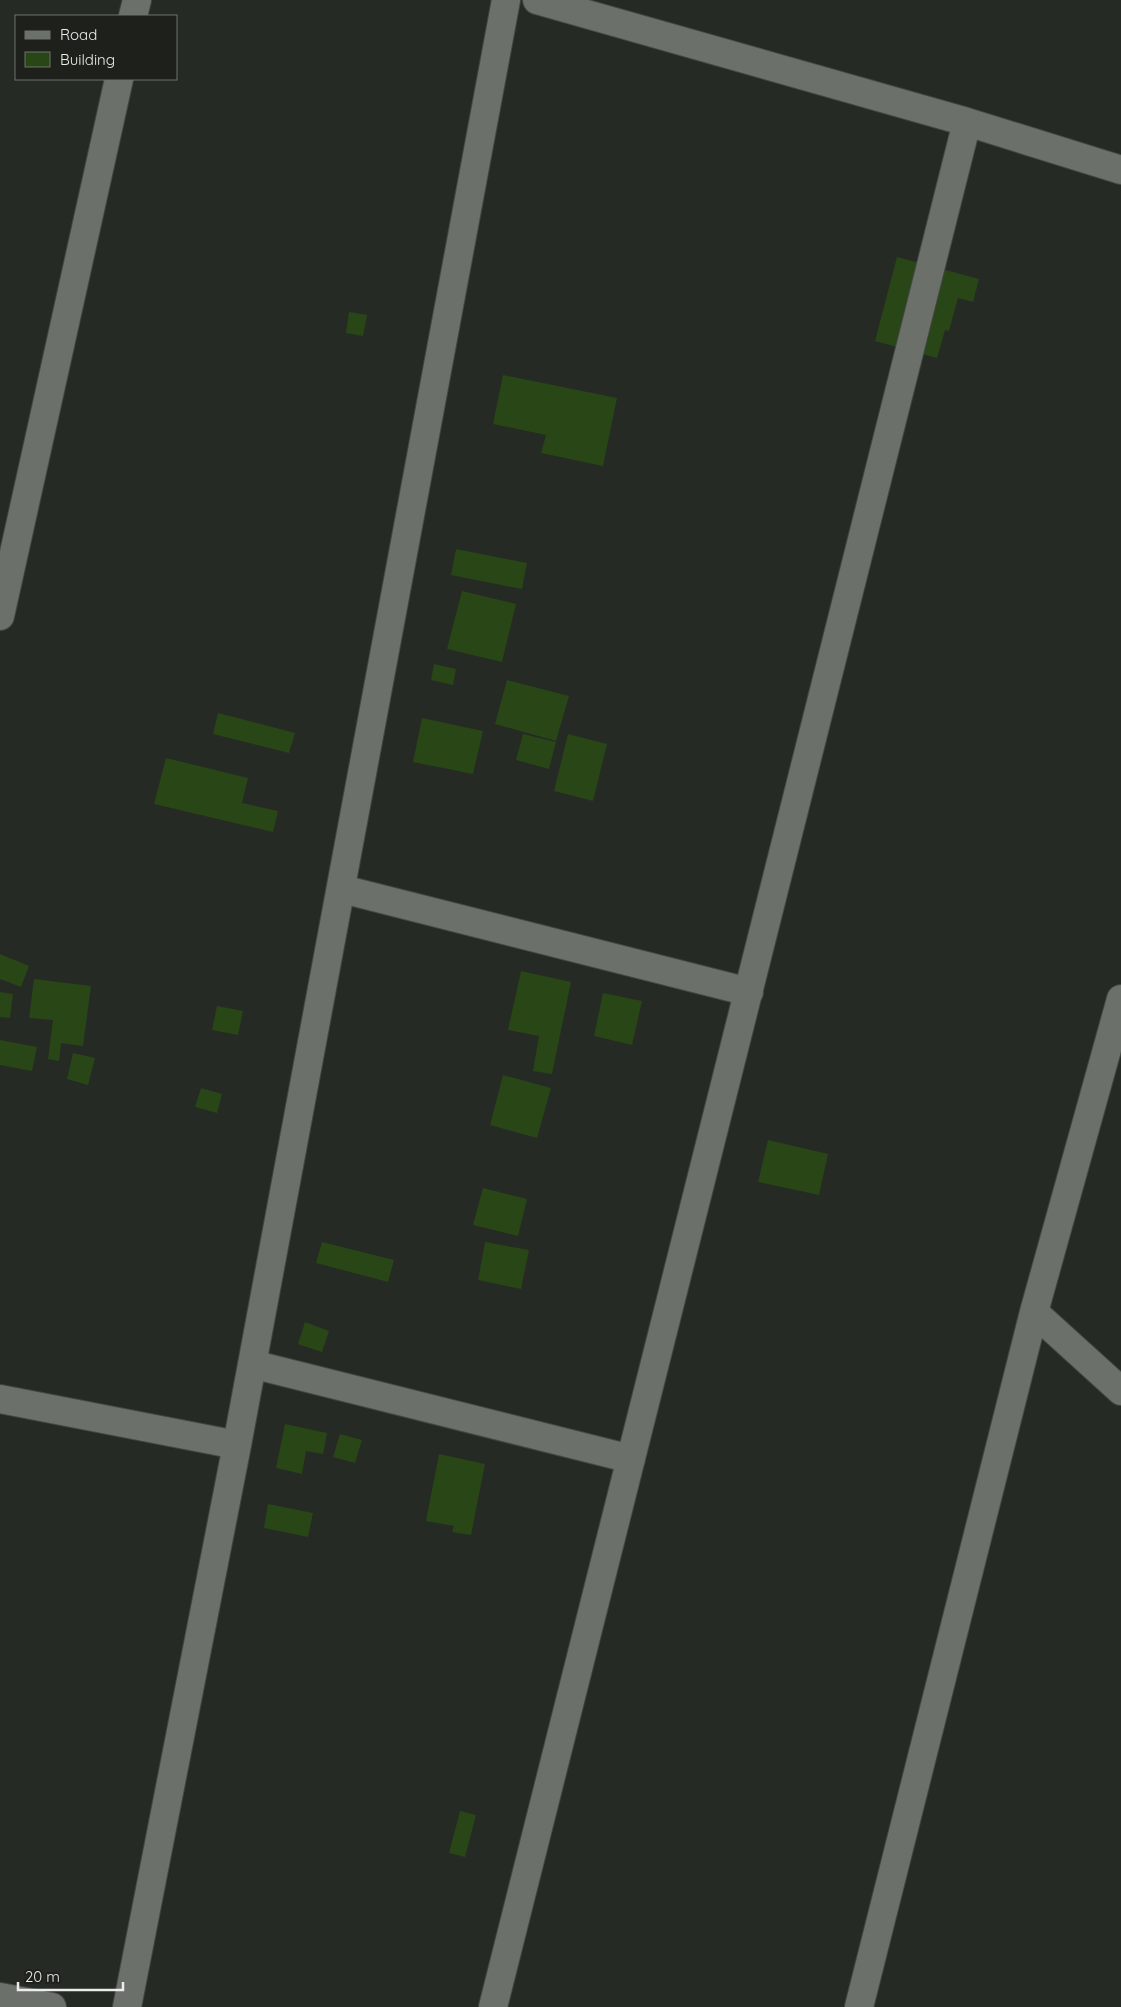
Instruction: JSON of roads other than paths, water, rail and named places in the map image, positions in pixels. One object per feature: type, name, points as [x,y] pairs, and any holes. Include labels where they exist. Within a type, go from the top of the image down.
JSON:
[{"type":"street","points":[[133,15],[137,0]]},
{"type":"street","points":[[127,2007],[237,1445],[342,889],[506,0]]},
{"type":"street","points":[[537,0],[967,122],[1121,170]]},
{"type":"street","points":[[0,616],[119,80]]},
{"type":"street","points":[[494,2007],[967,122]]},
{"type":"street","points":[[342,889],[749,992]]},
{"type":"street","points":[[859,2007],[1034,1312],[1116,1034],[1121,999]]},
{"type":"street","points":[[1034,1312],[1121,1391]]},
{"type":"street","points":[[252,1364],[631,1459]]},
{"type":"street","points":[[0,1399],[237,1445]]},
{"type":"street","points":[[0,1996],[52,2007]]}]
